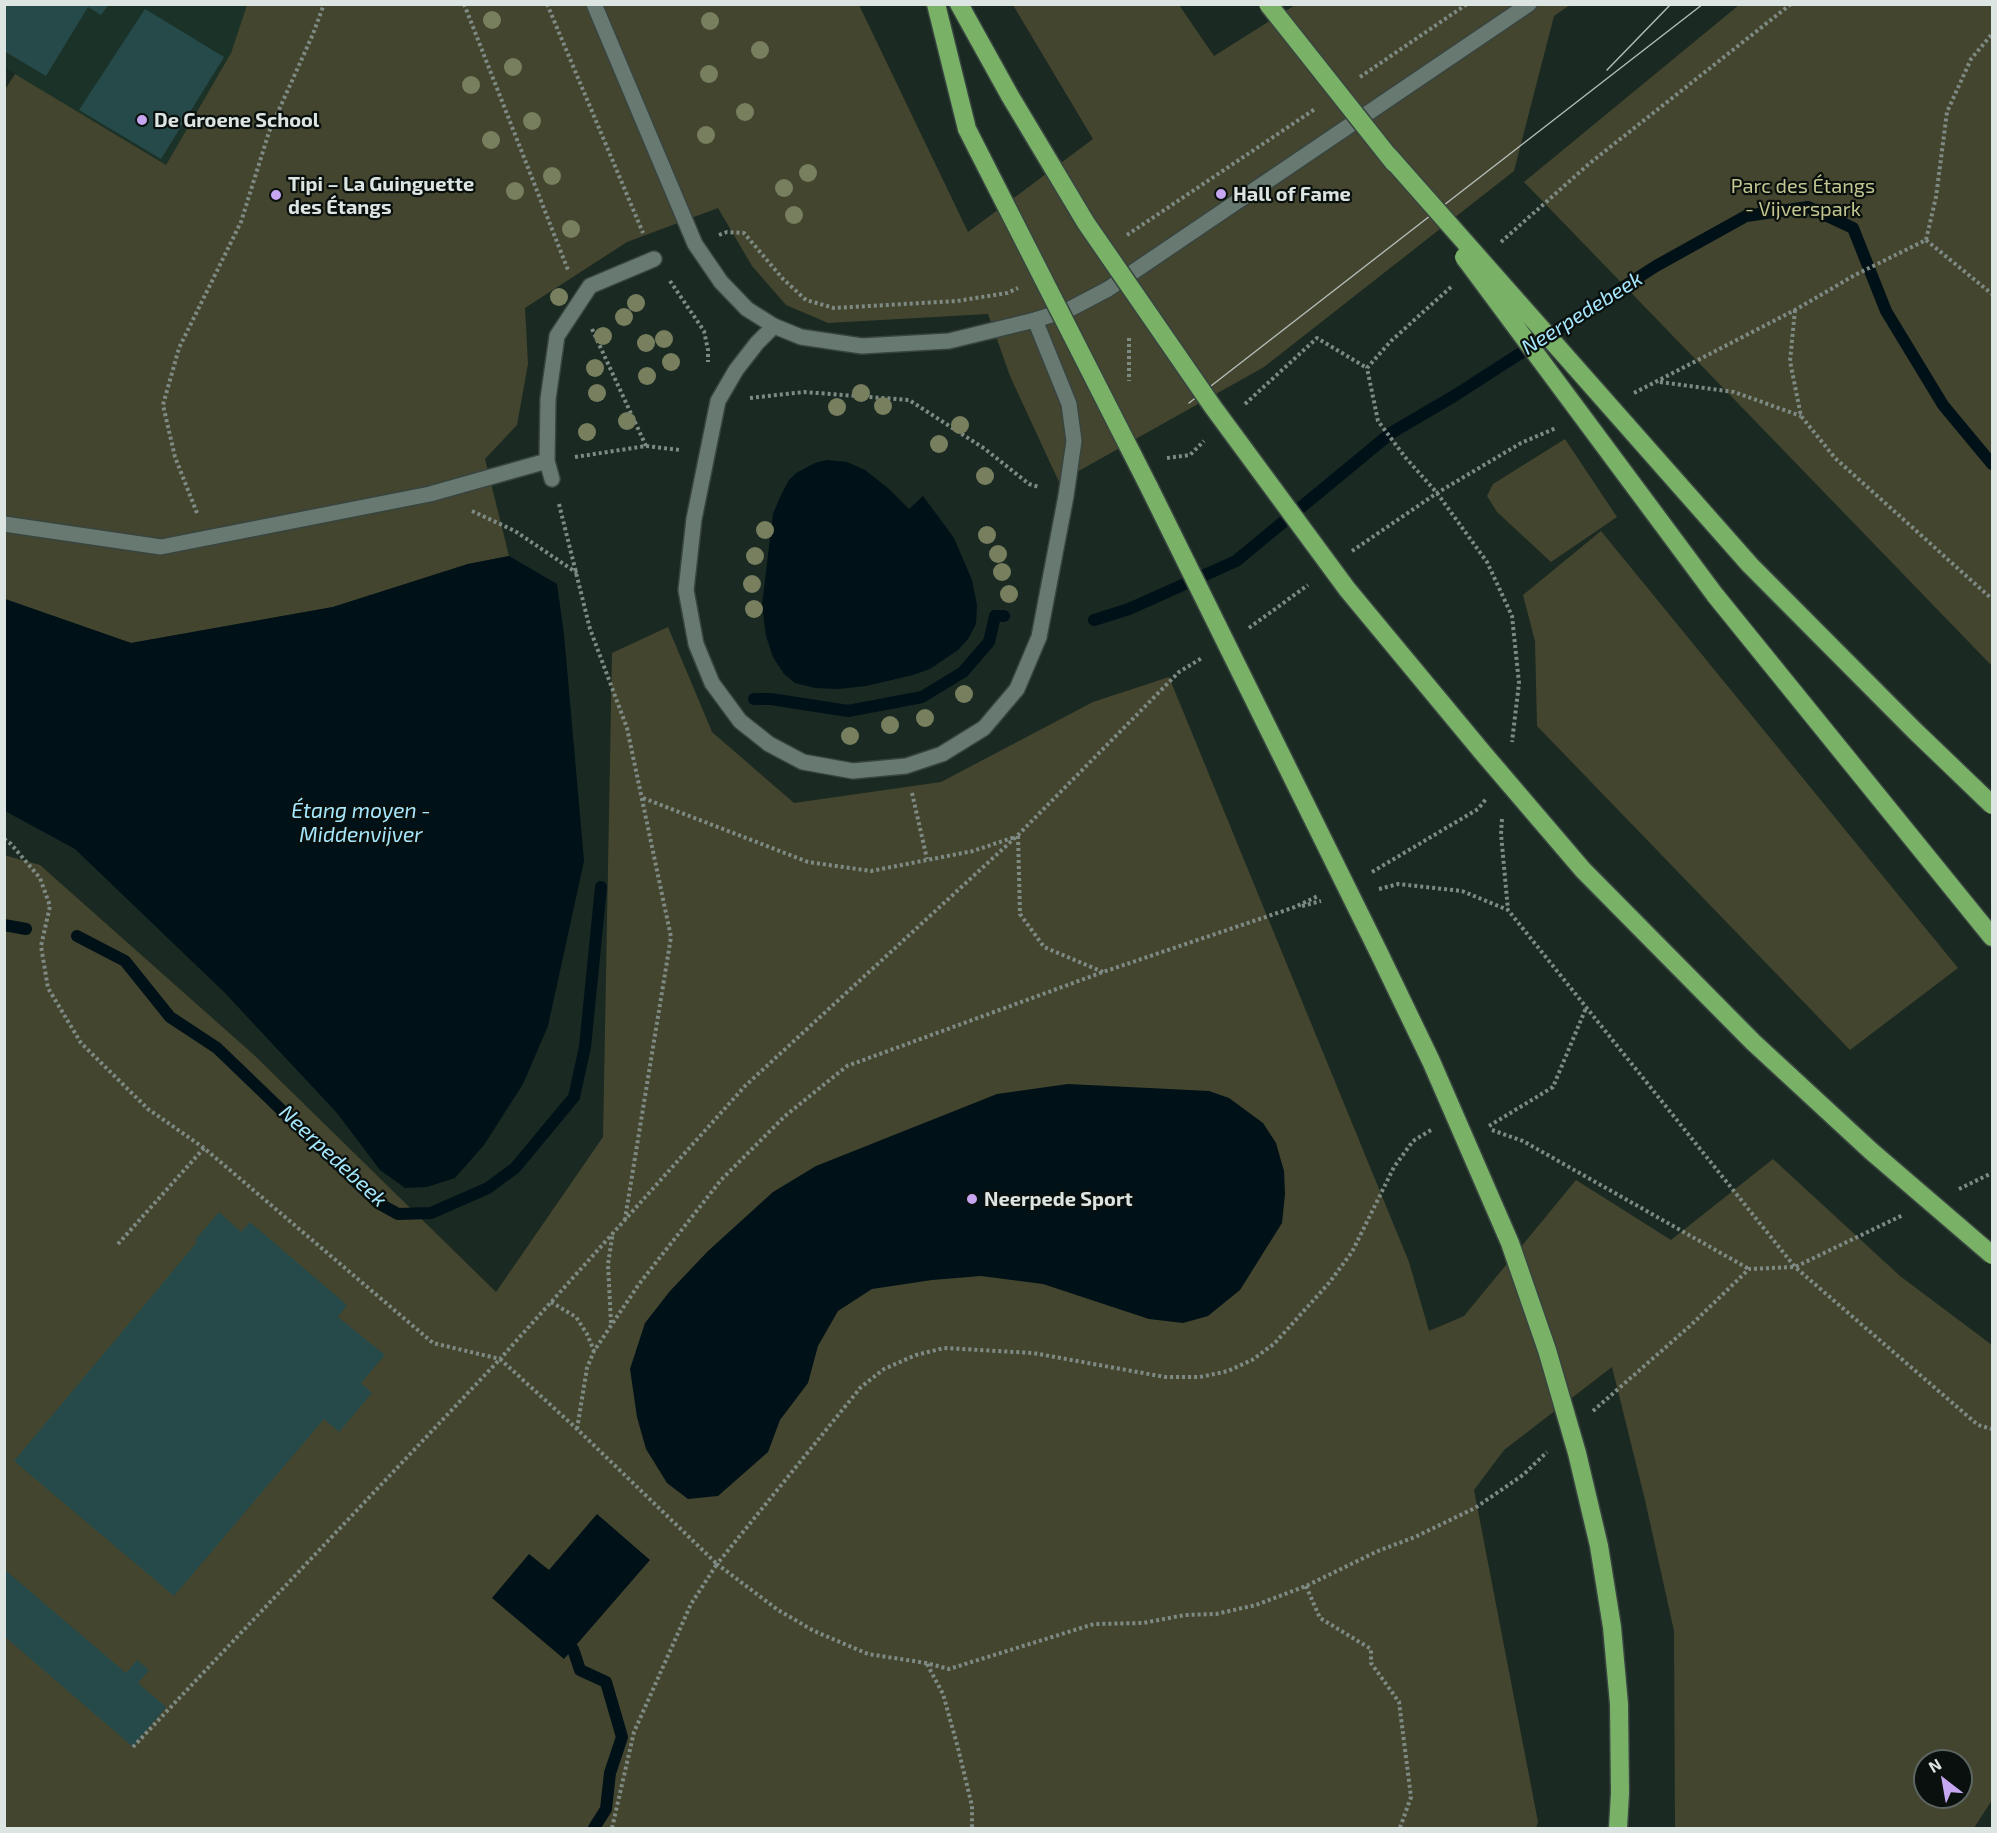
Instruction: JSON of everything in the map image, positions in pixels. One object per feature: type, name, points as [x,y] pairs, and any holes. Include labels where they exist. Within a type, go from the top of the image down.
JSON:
[{"type":"highway","points":[[936,4],[967,129],[1379,952],[1431,1061],[1510,1243],[1550,1361],[1577,1453],[1599,1546],[1612,1627],[1619,1704],[1618,1828]]},
{"type":"highway","points":[[959,4],[1086,223],[1213,407],[1347,589],[1583,870],[1753,1041],[1871,1151],[1992,1255]]},
{"type":"highway","points":[[1268,4],[1388,155],[1715,595],[1992,937]]},
{"type":"highway","points":[[1388,155],[1750,565],[1992,805]]},
{"type":"street","points":[[594,4],[695,243],[721,282],[747,309],[774,327],[801,337],[862,346],[949,341],[1070,309],[1108,289],[1529,4]]},
{"type":"street","points":[[552,479],[547,461],[548,399],[557,336],[590,286],[654,259]]},
{"type":"street","points":[[774,327],[757,343],[736,370],[718,401],[694,519],[686,590],[696,644],[712,683],[740,721],[769,744],[803,762],[853,771],[906,766],[942,754],[984,728],[1017,689],[1039,637],[1074,441],[1069,404],[1035,320]]},
{"type":"street","points":[[4,524],[161,547],[430,494],[547,461]]},
{"type":"path","points":[[207,539],[175,457],[163,405],[179,348],[240,222],[269,132],[324,4]]},
{"type":"path","points":[[464,4],[580,302],[646,446]]},
{"type":"path","points":[[547,4],[654,259],[704,331],[708,350],[710,387],[718,401],[804,392],[909,400],[985,448],[1029,484],[1066,496]]},
{"type":"path","points":[[1494,249],[1590,163],[1791,4]]},
{"type":"path","points":[[1626,396],[1658,382],[1796,310],[1855,274],[1926,240],[1936,197],[1947,111],[1971,59],[1992,34]]},
{"type":"path","points":[[1926,240],[1992,294]]},
{"type":"path","points":[[1458,280],[1391,341],[1366,368],[1378,421],[1405,457],[1437,493],[1487,562],[1512,616],[1519,683],[1510,754]]},
{"type":"path","points":[[1796,310],[1790,361],[1801,416],[1835,458],[1992,599]]},
{"type":"path","points":[[1658,382],[1734,392],[1801,416]]},
{"type":"path","points":[[1346,556],[1437,493],[1521,443],[1563,424]]},
{"type":"path","points":[[547,461],[646,446],[707,453]]},
{"type":"path","points":[[552,479],[590,629],[627,728],[671,937],[625,1220]]},
{"type":"path","points":[[430,494],[515,531],[577,573]]},
{"type":"path","points":[[1244,631],[1309,585]]},
{"type":"path","points":[[133,1747],[500,1359],[746,1086],[1018,836],[1179,672],[1207,654]]},
{"type":"path","points":[[906,766],[927,859]]},
{"type":"path","points":[[1370,872],[1478,809],[1491,792]]},
{"type":"path","points":[[643,797],[808,862],[871,871],[973,851],[1018,836]]},
{"type":"path","points":[[1503,811],[1501,834],[1508,910]]},
{"type":"path","points":[[1018,836],[1020,914],[1044,947],[1103,972]]},
{"type":"path","points":[[4,839],[40,878],[50,906],[41,946],[48,988],[81,1043],[148,1109],[204,1149],[433,1343],[500,1359],[717,1564],[778,1610],[814,1631],[868,1654],[949,1669],[1094,1624],[1143,1623],[1185,1615],[1216,1614],[1256,1605],[1306,1586],[1475,1508],[1522,1475],[1548,1452]]},
{"type":"path","points":[[1375,890],[1398,884],[1462,891],[1508,910],[1796,1267],[1977,1425],[1992,1429]]},
{"type":"path","points":[[576,1430],[587,1368],[594,1351],[639,1284],[721,1180],[785,1116],[847,1065],[1103,972],[1295,907],[1327,892]]},
{"type":"path","points":[[1295,907],[1329,900]]},
{"type":"path","points":[[1586,1008],[1553,1088],[1486,1128],[1523,1141],[1749,1269],[1796,1267],[1822,1253]]},
{"type":"path","points":[[612,1828],[634,1732],[691,1604],[717,1564],[861,1386],[884,1369],[916,1355],[944,1348],[1033,1353],[1165,1377],[1200,1377],[1228,1371],[1252,1360],[1274,1344],[1329,1283],[1352,1252],[1394,1167],[1413,1141],[1430,1130],[1441,1130]]},
{"type":"path","points":[[118,1244],[204,1149]]},
{"type":"path","points":[[611,1324],[608,1264],[614,1232]]},
{"type":"path","points":[[1590,1413],[1691,1325],[1749,1269]]},
{"type":"path","points":[[551,1302],[576,1317],[594,1351]]},
{"type":"path","points":[[1306,1586],[1320,1618],[1371,1649],[1371,1663],[1399,1702],[1411,1797],[1400,1828]]},
{"type":"path","points":[[926,1663],[943,1694],[972,1806],[972,1828]]},
{"type":"shaded area","name":"De Groene School","points":[[5,5],[247,5],[231,53],[166,165],[5,68]]},
{"type":"green space","points":[[247,5],[859,5],[968,232],[1093,139],[1013,5],[1179,5],[1214,56],[1295,5],[1570,5],[1554,16],[1514,171],[1264,367],[1059,482],[1010,376],[988,314],[828,323],[786,305],[752,266],[718,208],[627,242],[525,308],[528,364],[517,425],[485,459],[509,556],[468,564],[333,607],[131,643],[5,599],[4,91],[15,74],[166,165],[231,53]]},
{"type":"green space","name":"Parc des Étangs - Vijverspark","points":[[1739,5],[1992,5],[1992,666],[1524,182]]},
{"type":"green space","points":[[1565,439],[1617,517],[1551,562],[1497,512],[1487,496],[1493,484]]},
{"type":"green space","points":[[1601,531],[1958,968],[1850,1050],[1537,726],[1535,641],[1523,595]]},
{"type":"green space","name":"Neerpede Sport","points":[[668,627],[712,732],[794,803],[941,782],[1093,702],[1169,677],[1409,1262],[1429,1331],[1464,1316],[1576,1180],[1671,1240],[1773,1159],[1900,1276],[1992,1345],[1992,1800],[1974,1828],[1675,1828],[1674,1631],[1612,1367],[1504,1450],[1474,1490],[1538,1822],[1536,1828],[5,1828],[4,855],[40,865],[254,1055],[496,1292],[603,1137],[612,653]]},
{"type":"water","points":[[827,460],[847,462],[865,470],[909,509],[923,496],[954,538],[972,580],[977,605],[976,624],[968,639],[958,650],[930,669],[866,686],[838,689],[815,688],[795,683],[784,674],[773,657],[766,636],[762,605],[773,514],[789,480],[796,473],[815,463]]},
{"type":"water","name":"Étang moyen - Middenvijver","points":[[509,556],[557,584],[564,634],[584,861],[548,1026],[523,1084],[484,1145],[455,1178],[427,1187],[405,1188],[380,1170],[337,1113],[224,992],[75,849],[5,811],[5,599],[131,643],[333,607],[468,564]]},
{"type":"water","points":[[1068,1084],[1209,1091],[1229,1098],[1263,1123],[1276,1143],[1284,1171],[1285,1194],[1282,1223],[1240,1290],[1208,1316],[1183,1323],[1149,1319],[1043,1284],[981,1276],[932,1280],[872,1289],[838,1311],[818,1346],[808,1383],[780,1420],[768,1452],[718,1496],[688,1499],[667,1483],[646,1449],[637,1417],[630,1369],[645,1323],[670,1291],[708,1251],[773,1192],[816,1166],[997,1094]]},
{"type":"water","points":[[597,1514],[650,1560],[564,1659],[492,1598],[529,1554],[549,1570]]},
{"type":"building","points":[[4,4],[109,4],[101,15],[88,7],[46,76],[4,51]]},
{"type":"building","points":[[145,9],[224,57],[161,159],[79,110]]},
{"type":"building","points":[[219,1212],[241,1232],[250,1222],[347,1305],[338,1317],[385,1355],[361,1383],[372,1393],[339,1432],[324,1419],[174,1596],[14,1461],[197,1242],[195,1240]]},
{"type":"building","points":[[4,1569],[126,1673],[137,1660],[149,1670],[138,1683],[166,1707],[133,1747],[4,1636]]},
{"type":"waterway","name":"Neerpedebeek","points":[[1094,620],[1129,609],[1236,561],[1391,433],[1454,396],[1656,266],[1746,216],[1808,207],[1853,228],[1886,311],[1943,405],[1992,464]]},
{"type":"waterway","name":"Neerpedebeek","points":[[754,699],[771,699],[848,711],[922,697],[963,672],[989,642],[995,616],[1004,616]]},
{"type":"waterway","name":"Neerpedebeek","points":[[77,936],[125,961],[170,1017],[217,1048],[378,1203],[398,1214],[431,1213],[488,1188],[515,1168],[574,1097],[585,1047],[601,887]]},
{"type":"waterway","name":"Neerpedebeek","points":[[4,925],[26,929]]},
{"type":"waterway","points":[[573,1649],[580,1670],[606,1682],[622,1737],[610,1773],[606,1809],[594,1828]]},
{"type":"tram line","points":[[1607,70],[1671,4]]},
{"type":"tram line","points":[[1189,403],[1703,4]]},
{"type":"place","name":"De Groene School","points":[[142,120]]},
{"type":"place","name":"Hall of Fame","points":[[1221,194]]},
{"type":"place","name":"Tipi – La Guinguette des Étangs","points":[[276,195]]},
{"type":"place","name":"Neerpede Sport","points":[[972,1199]]}]
